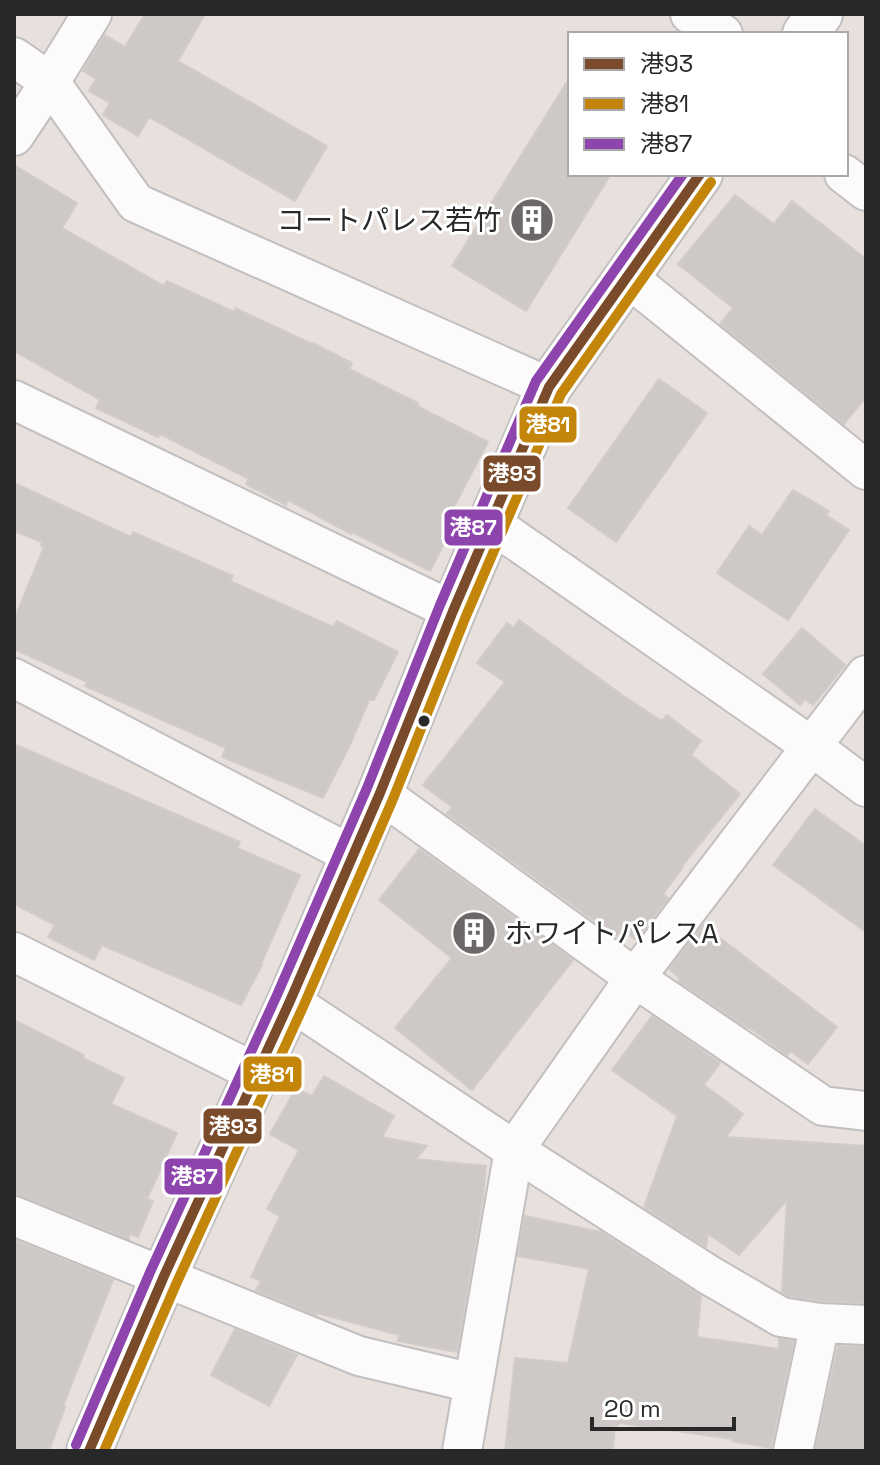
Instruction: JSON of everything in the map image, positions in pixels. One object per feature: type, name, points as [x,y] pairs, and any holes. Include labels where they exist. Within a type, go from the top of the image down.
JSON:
[{"type":"street","points":[[14,136],[92,14]]},
{"type":"street","points":[[690,14],[720,32]]},
{"type":"street","points":[[806,32],[820,14]]},
{"type":"street","points":[[14,57],[50,82],[136,203],[549,387]]},
{"type":"street","points":[[89,1451],[380,793],[453,611],[549,387],[699,176]]},
{"type":"street","points":[[847,176],[866,191]]},
{"type":"street","points":[[626,276],[866,470]]},
{"type":"street","points":[[14,400],[453,611]]},
{"type":"street","points":[[491,523],[866,787]]},
{"type":"street","points":[[462,1451],[514,1150],[635,978],[866,675]]},
{"type":"street","points":[[14,678],[352,855]]},
{"type":"street","points":[[380,793],[635,978],[823,1106],[866,1111]]},
{"type":"street","points":[[14,952],[256,1073]]},
{"type":"street","points":[[290,1001],[514,1150],[709,1275],[781,1317],[866,1325]]},
{"type":"street","points":[[14,1216],[359,1356],[473,1383]]},
{"type":"street","points":[[793,1451],[820,1323]]},
{"type":"building","points":[[145,14],[205,14],[178,61],[327,146],[295,201],[149,117],[138,136],[103,115],[110,103],[89,91],[96,79],[83,71],[105,35],[125,47]]},
{"type":"building","name":"コートパレス若竹","points":[[568,80],[568,176],[610,176],[526,311],[452,266]]},
{"type":"building","points":[[14,165],[77,203],[62,228],[164,286],[167,281],[313,343],[352,363],[349,369],[488,442],[446,522],[453,526],[430,571],[288,500],[286,505],[246,484],[249,479],[160,434],[158,437],[96,408],[100,400],[14,351]]},
{"type":"building","points":[[735,195],[774,224],[792,201],[866,259],[866,397],[844,424],[720,324],[733,308],[678,264]]},
{"type":"building","points":[[659,379],[707,413],[616,542],[568,508]]},
{"type":"building","points":[[14,483],[131,537],[133,532],[233,576],[230,581],[333,627],[337,621],[398,652],[374,700],[369,700],[323,798],[222,757],[226,748],[85,686],[87,682],[14,649],[14,620],[44,547],[41,546],[42,542],[14,531]]},
{"type":"building","points":[[793,490],[829,511],[826,515],[849,530],[788,620],[717,573],[749,526],[762,535]]},
{"type":"building","points":[[519,620],[625,697],[662,721],[667,715],[701,741],[691,755],[740,794],[682,866],[663,894],[668,898],[636,940],[623,929],[617,936],[610,932],[447,814],[452,807],[423,785],[505,682],[477,663],[507,623],[514,628]]},
{"type":"building","points":[[802,628],[845,665],[813,705],[805,699],[800,705],[763,674]]},
{"type":"building","points":[[14,744],[240,842],[237,848],[300,875],[262,965],[241,1005],[102,945],[94,960],[48,937],[55,925],[14,904]]},
{"type":"building","points":[[815,809],[866,846],[866,932],[773,865]]},
{"type":"building","points":[[419,849],[573,960],[472,1090],[395,1028],[452,958],[379,900]]},
{"type":"building","points":[[703,925],[837,1027],[808,1064],[791,1051],[787,1055],[678,981],[680,978],[669,969]]},
{"type":"building","points":[[652,1016],[720,1063],[704,1085],[743,1114],[726,1137],[866,1146],[866,1303],[822,1301],[788,1296],[782,1292],[787,1200],[739,1255],[708,1234],[706,1247],[644,1207],[677,1116],[612,1070]]},
{"type":"building","points":[[14,1020],[124,1078],[111,1104],[177,1133],[147,1199],[153,1201],[138,1237],[130,1234],[129,1239],[14,1194]]},
{"type":"building","points":[[324,1076],[394,1116],[382,1137],[427,1146],[416,1159],[486,1166],[457,1352],[398,1341],[399,1335],[316,1315],[256,1290],[261,1281],[251,1277],[280,1216],[267,1209],[299,1150],[270,1134],[296,1088],[312,1096]]},
{"type":"building","points":[[525,1216],[601,1232],[701,1296],[697,1337],[779,1349],[779,1339],[794,1341],[771,1448],[733,1439],[619,1423],[615,1425],[613,1451],[505,1451],[515,1358],[568,1363],[589,1269],[518,1256]]},
{"type":"building","points":[[14,1240],[113,1280],[63,1406],[49,1451],[14,1451]]},
{"type":"building","points":[[235,1329],[297,1355],[269,1406],[211,1375]]},
{"type":"building","points":[[838,1346],[866,1347],[866,1451],[815,1451]]},
{"type":"transit line","name":"港87","points":[[76,1445],[367,788],[440,605],[536,381],[682,176]]},
{"type":"transit line","name":"港93","points":[[89,1451],[380,793],[453,611],[549,387],[699,176]]},
{"type":"transit line","name":"港81","points":[[104,1451],[393,799],[466,616],[561,394],[711,182]]},
{"type":"place","name":"コートパレス若竹","points":[[532,220]]},
{"type":"place","name":"ホワイトパレスA","points":[[474,933]]}]
